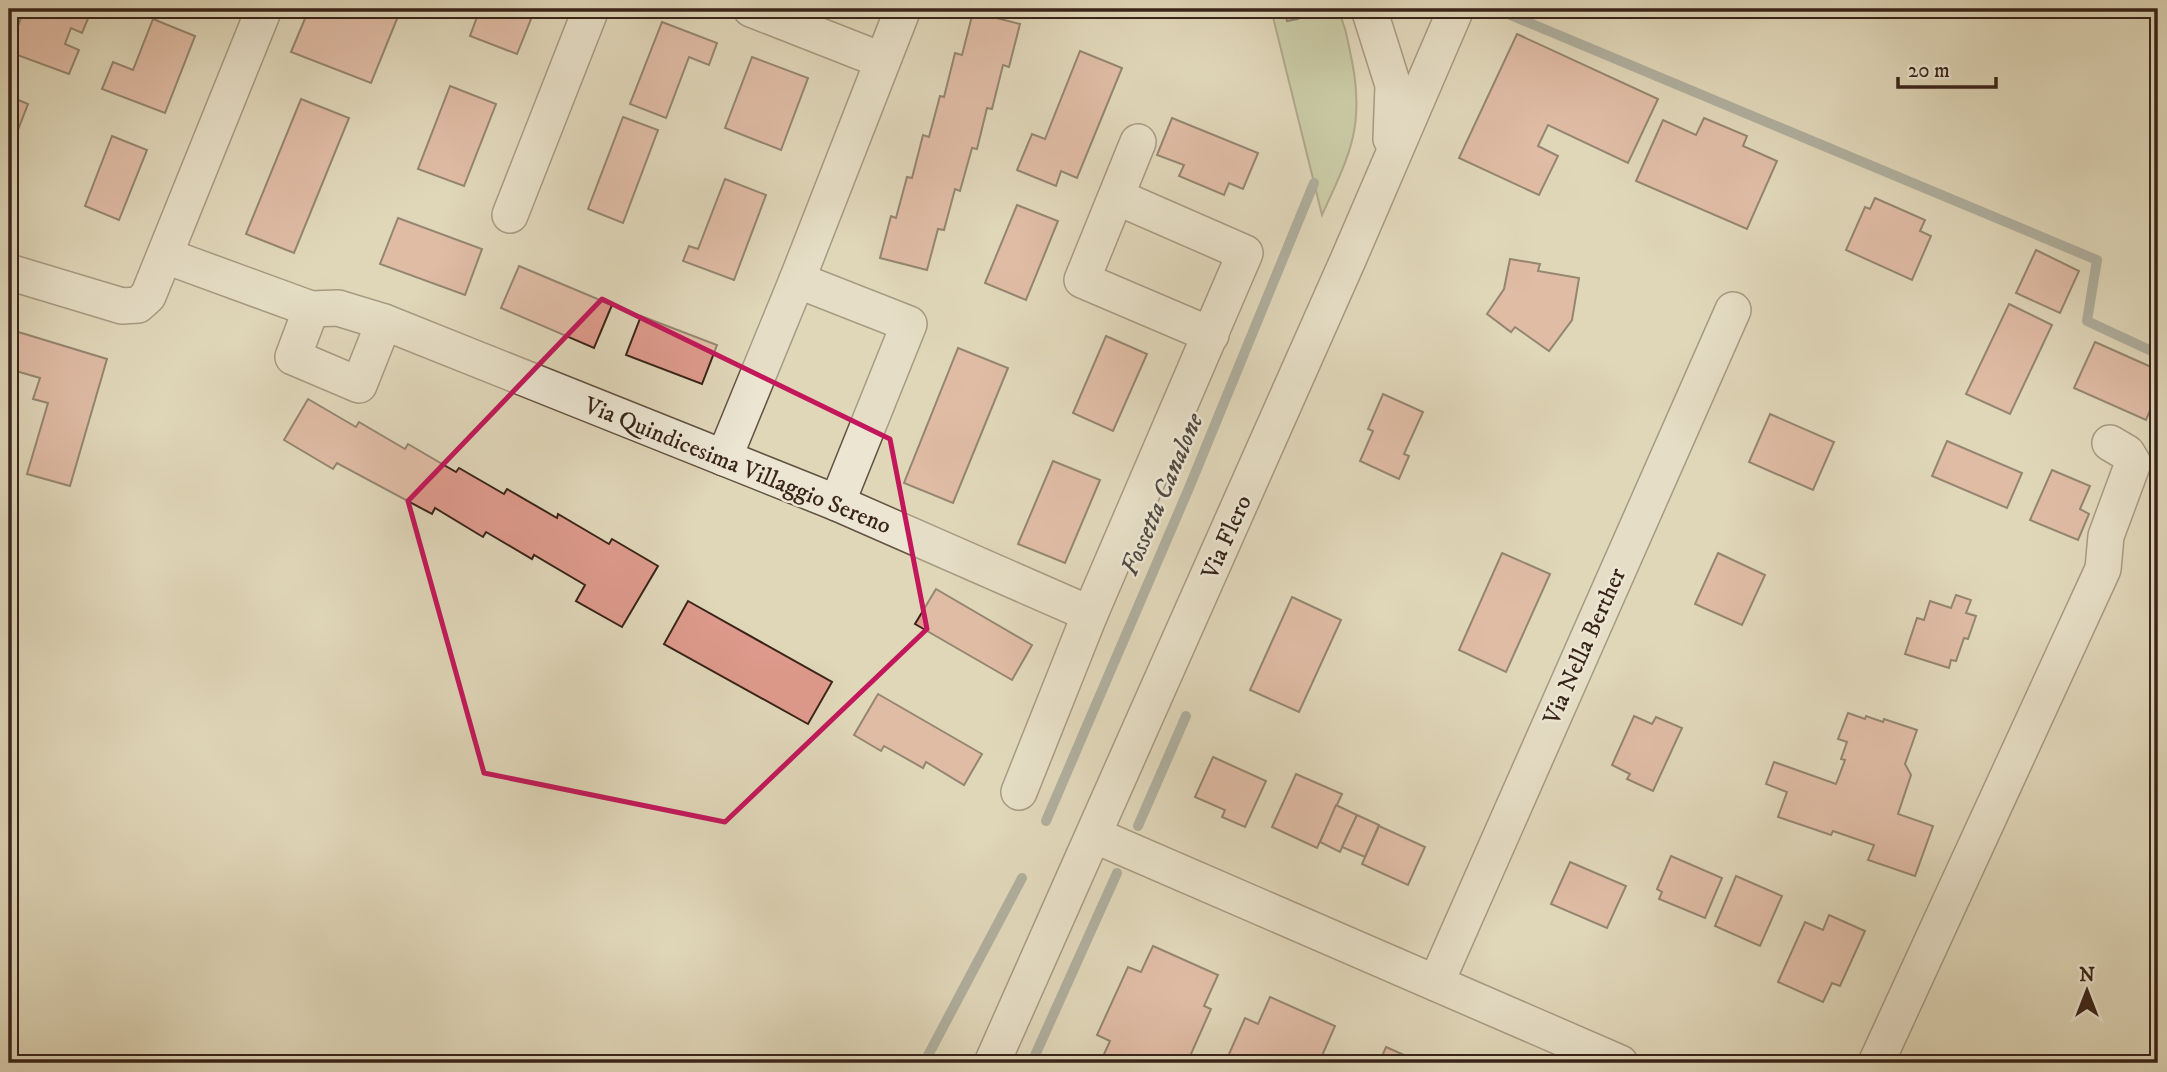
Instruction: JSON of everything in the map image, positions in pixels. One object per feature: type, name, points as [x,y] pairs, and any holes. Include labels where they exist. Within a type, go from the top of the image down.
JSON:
[{"type":"street","points":[[9,272],[122,306],[138,305],[148,296],[264,9]]},
{"type":"street","points":[[510,215],[591,9]]},
{"type":"street","points":[[751,9],[881,60]]},
{"type":"street","points":[[724,458],[903,9]]},
{"type":"street","points":[[1369,9],[1393,85],[1389,163]]},
{"type":"street","name":"Via Flero","points":[[992,1063],[1456,9]]},
{"type":"street","points":[[1138,142],[1082,280],[1211,335]]},
{"type":"street","points":[[1018,792],[1090,614],[1245,253],[1117,197]]},
{"type":"street","name":"Via Quindicesima Villaggio Sereno","points":[[166,256],[311,309],[338,308],[384,322],[836,503],[1090,614]]},
{"type":"street","points":[[797,279],[909,324],[836,503]]},
{"type":"street","points":[[311,309],[293,357],[359,385],[384,322]]},
{"type":"street","name":"Via Nella Berther","points":[[1436,983],[1733,310]]},
{"type":"street","points":[[1876,1063],[2103,569],[2106,536],[2133,463],[2127,453],[2110,443]]},
{"type":"street","points":[[1094,835],[1620,1063]]},
{"type":"highlighted area","points":[[602,299],[890,439],[927,629],[725,822],[484,773],[408,501]]},
{"type":"green space","points":[[1271,9],[1337,9],[1343,21],[1356,84],[1357,105],[1347,158],[1322,215]]},
{"type":"building","points":[[24,9],[92,9],[82,33],[71,28],[65,44],[79,50],[69,74],[9,52]]},
{"type":"building","points":[[309,9],[401,9],[371,83],[291,52]]},
{"type":"building","points":[[480,9],[535,9],[517,54],[470,36]]},
{"type":"building","points":[[1296,9],[1298,19],[1287,21],[1284,10]]},
{"type":"building","points":[[973,12],[1020,24],[1009,67],[1003,65],[992,109],[987,108],[977,149],[972,148],[960,191],[955,189],[944,230],[938,229],[927,270],[880,258],[891,216],[896,218],[907,177],[912,178],[923,135],[929,137],[940,96],[944,97],[955,53],[962,55]]},
{"type":"building","points":[[153,19],[195,36],[165,113],[102,89],[113,62],[133,70]]},
{"type":"building","points":[[662,22],[717,43],[709,65],[689,57],[666,118],[630,104]]},
{"type":"building","points":[[1517,34],[1658,99],[1628,163],[1548,125],[1538,146],[1558,156],[1539,195],[1459,158]]},
{"type":"building","points":[[1080,51],[1122,68],[1077,178],[1061,171],[1056,186],[1017,170],[1032,134],[1045,139]]},
{"type":"building","points":[[752,57],[808,78],[781,150],[725,128]]},
{"type":"building","points":[[450,86],[496,104],[464,186],[418,169]]},
{"type":"building","points":[[9,96],[28,104],[9,153]]},
{"type":"building","points":[[301,99],[349,118],[294,253],[246,234]]},
{"type":"building","points":[[623,117],[658,130],[623,223],[588,209]]},
{"type":"building","points":[[1172,118],[1258,153],[1243,189],[1229,183],[1224,195],[1179,176],[1184,165],[1157,155]]},
{"type":"building","points":[[1704,118],[1747,136],[1743,146],[1777,161],[1747,229],[1636,181],[1663,120],[1696,135]]},
{"type":"building","points":[[112,136],[147,150],[119,220],[85,206]]},
{"type":"building","points":[[725,179],[766,195],[734,280],[683,261],[689,246],[698,249]]},
{"type":"building","points":[[1875,198],[1925,220],[1920,231],[1931,236],[1912,280],[1846,250],[1865,207],[1870,209]]},
{"type":"building","points":[[1017,205],[1058,221],[1026,300],[985,283]]},
{"type":"building","points":[[398,218],[482,249],[465,295],[380,264]]},
{"type":"building","points":[[2036,250],[2079,271],[2060,313],[2016,293]]},
{"type":"building","points":[[1510,259],[1540,264],[1538,271],[1579,278],[1572,320],[1549,351],[1515,327],[1511,332],[1487,314],[1504,289]]},
{"type":"building","points":[[519,266],[612,305],[594,348],[501,308]]},
{"type":"building","points":[[2009,304],[2052,325],[2010,414],[1966,394]]},
{"type":"building","points":[[641,316],[717,345],[702,384],[626,355]]},
{"type":"building","points":[[15,331],[107,359],[70,486],[27,474],[48,403],[33,399],[40,378],[9,369],[9,350]]},
{"type":"building","points":[[1106,336],[1147,354],[1113,431],[1073,413]]},
{"type":"building","points":[[2095,342],[2158,370],[2158,392],[2146,420],[2074,388]]},
{"type":"building","points":[[958,348],[1008,368],[953,503],[904,483]]},
{"type":"building","points":[[1383,394],[1423,412],[1404,454],[1409,456],[1399,479],[1360,461],[1373,431],[1368,429]]},
{"type":"building","points":[[308,399],[356,427],[359,422],[405,449],[408,444],[456,472],[459,468],[504,494],[507,489],[557,518],[558,514],[609,544],[612,539],[658,566],[622,627],[576,601],[585,585],[534,555],[532,559],[486,532],[483,537],[435,508],[432,514],[337,463],[333,469],[284,440]]},
{"type":"building","points":[[1770,414],[1834,442],[1813,490],[1749,462]]},
{"type":"building","points":[[1947,441],[2022,473],[2007,508],[1932,476]]},
{"type":"building","points":[[1053,461],[1100,480],[1065,563],[1018,544]]},
{"type":"building","points":[[2052,470],[2090,486],[2080,509],[2089,514],[2078,540],[2030,520]]},
{"type":"building","points":[[1502,553],[1550,574],[1506,672],[1459,650]]},
{"type":"building","points":[[1718,553],[1765,575],[1742,625],[1695,604]]},
{"type":"building","points":[[936,589],[1032,645],[1012,680],[915,624]]},
{"type":"building","points":[[1956,595],[1971,600],[1966,613],[1976,616],[1956,661],[1951,660],[1949,668],[1905,654],[1917,618],[1924,620],[1930,601],[1951,608]]},
{"type":"building","points":[[1292,597],[1341,620],[1299,712],[1250,690]]},
{"type":"building","points":[[688,601],[832,682],[808,724],[664,644]]},
{"type":"building","points":[[878,694],[982,754],[964,785],[926,762],[923,768],[884,746],[881,751],[854,735]]},
{"type":"building","points":[[1848,713],[1883,722],[1884,719],[1917,730],[1905,764],[1911,775],[1898,814],[1933,826],[1915,876],[1868,860],[1874,845],[1833,831],[1831,835],[1778,817],[1787,792],[1766,784],[1774,762],[1836,784],[1845,760],[1841,759],[1847,742],[1838,739]]},
{"type":"building","points":[[1634,716],[1652,724],[1656,717],[1682,728],[1653,791],[1627,779],[1630,774],[1612,765]]},
{"type":"building","points":[[1213,757],[1266,781],[1245,827],[1222,817],[1225,810],[1195,797]]},
{"type":"building","points":[[1296,774],[1342,794],[1317,848],[1272,827]]},
{"type":"building","points":[[1336,805],[1357,815],[1340,852],[1320,842]]},
{"type":"building","points":[[1357,815],[1379,825],[1365,857],[1342,847]]},
{"type":"building","points":[[1379,826],[1425,847],[1408,885],[1362,864]]},
{"type":"building","points":[[1671,856],[1722,878],[1705,918],[1659,899],[1662,892],[1657,889]]},
{"type":"building","points":[[1570,862],[1626,886],[1607,928],[1551,904]]},
{"type":"building","points":[[1736,876],[1782,896],[1760,946],[1715,926]]},
{"type":"building","points":[[1829,915],[1865,931],[1840,986],[1832,983],[1823,1002],[1778,982],[1805,922],[1823,930]]},
{"type":"building","points":[[1153,946],[1218,975],[1204,1006],[1211,1009],[1187,1063],[1100,1063],[1110,1041],[1097,1035],[1128,967],[1141,972]]},
{"type":"building","points":[[1270,997],[1335,1026],[1321,1058],[1329,1061],[1328,1063],[1225,1063],[1245,1018],[1258,1024]]},
{"type":"building","points":[[1386,1047],[1422,1063],[1379,1063]]},
{"type":"waterway","points":[[1496,9],[2097,260],[2087,321],[2158,354]]},
{"type":"waterway","name":"Fossetta Canalone","points":[[1046,821],[1189,488],[1314,183]]},
{"type":"waterway","name":"Fossetta Canalone","points":[[1138,826],[1186,716]]},
{"type":"waterway","name":"Fossetta Canalone","points":[[1032,1062],[1117,873]]},
{"type":"waterway","name":"Fossetta Canalone","points":[[924,1063],[1022,878]]}]
